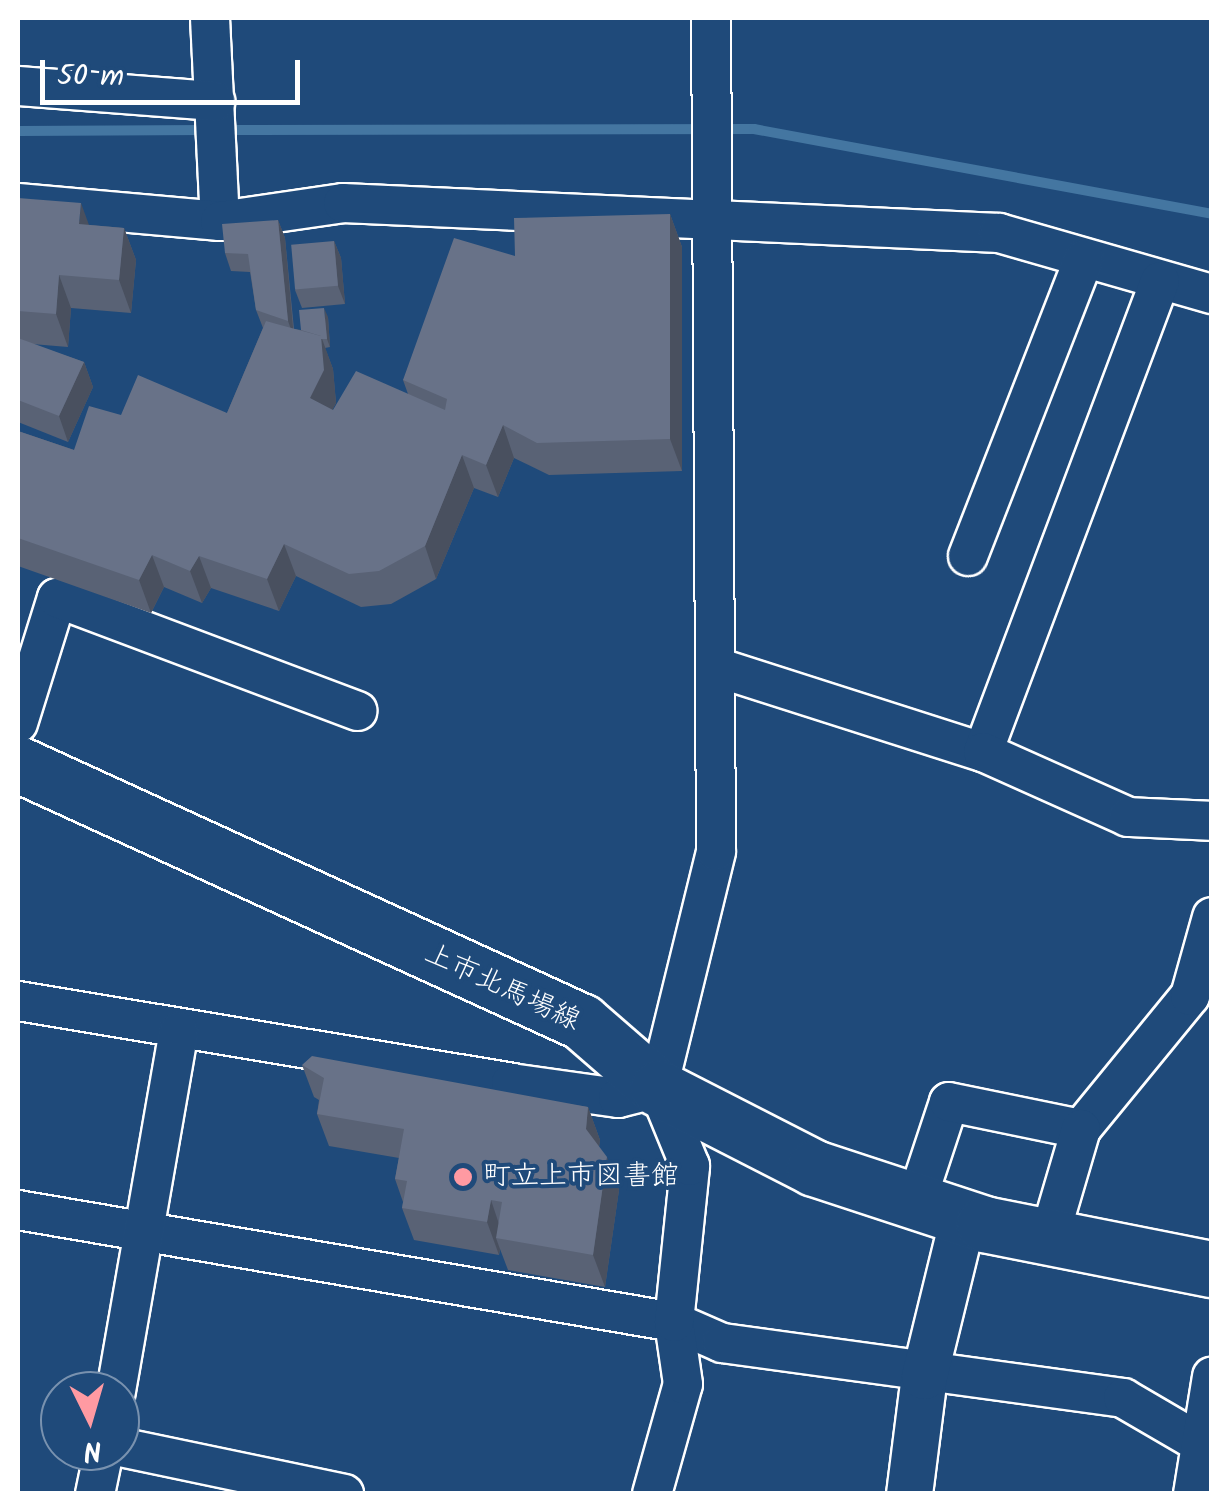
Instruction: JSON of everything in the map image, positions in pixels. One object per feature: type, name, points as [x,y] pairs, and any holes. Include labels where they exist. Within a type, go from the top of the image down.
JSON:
[{"type":"main road","name":"上市北馬場線","points":[[18,764],[582,1022],[658,1088],[814,1168],[940,1209],[1049,1238],[1212,1270]]},
{"type":"street","points":[[210,18],[220,221]]},
{"type":"street","points":[[652,1494],[683,1384],[674,1322],[690,1166],[658,1088],[716,850],[720,668],[711,18]]},
{"type":"street","points":[[18,86],[215,101]]},
{"type":"street","points":[[18,203],[220,221],[343,202],[998,233],[1212,294]]},
{"type":"street","points":[[968,556],[1084,259]]},
{"type":"street","points":[[983,752],[1160,280]]},
{"type":"street","points":[[18,723],[58,598],[358,711]]},
{"type":"street","points":[[720,668],[983,752],[1128,817],[1212,821]]},
{"type":"street","points":[[1049,1238],[1081,1129],[1190,996],[1212,917]]},
{"type":"street","points":[[18,1000],[179,1031],[618,1098],[658,1088]]},
{"type":"street","points":[[120,1371],[148,1235],[179,1031]]},
{"type":"street","points":[[909,1494],[949,1102],[1081,1129]]},
{"type":"street","points":[[18,1210],[674,1322],[722,1343],[924,1376],[1123,1398],[1167,1417],[1207,1449]]},
{"type":"street","points":[[1193,1494],[1207,1449],[1212,1377]]},
{"type":"street","points":[[140,1451],[344,1494]]},
{"type":"building","points":[[18,198],[81,203],[79,224],[124,228],[119,280],[59,275],[56,314],[18,311]]},
{"type":"building","points":[[670,214],[670,439],[537,443],[503,425],[486,465],[462,455],[425,546],[379,571],[349,574],[284,544],[267,579],[199,556],[190,571],[152,555],[139,580],[18,538],[18,431],[74,450],[89,406],[121,415],[138,375],[227,413],[266,321],[321,336],[324,370],[310,398],[333,410],[356,371],[445,410],[447,399],[403,380],[454,238],[515,256],[514,218]]},
{"type":"building","points":[[278,220],[288,321],[256,310],[248,254],[225,253],[222,224]]},
{"type":"building","points":[[334,241],[338,286],[295,290],[291,245]]},
{"type":"building","points":[[324,308],[327,339],[301,330],[299,310]]},
{"type":"building","points":[[18,338],[84,362],[59,416],[18,400]]},
{"type":"building","points":[[312,1056],[588,1107],[586,1129],[607,1157],[593,1255],[496,1238],[502,1202],[491,1200],[487,1222],[402,1208],[407,1181],[395,1179],[404,1129],[317,1114],[324,1078],[302,1065]]},
{"type":"waterway","points":[[223,130],[754,129],[1212,214]]},
{"type":"waterway","points":[[18,131],[206,130]]},
{"type":"place","name":"町立上市図書館","points":[[463,1177]]}]
